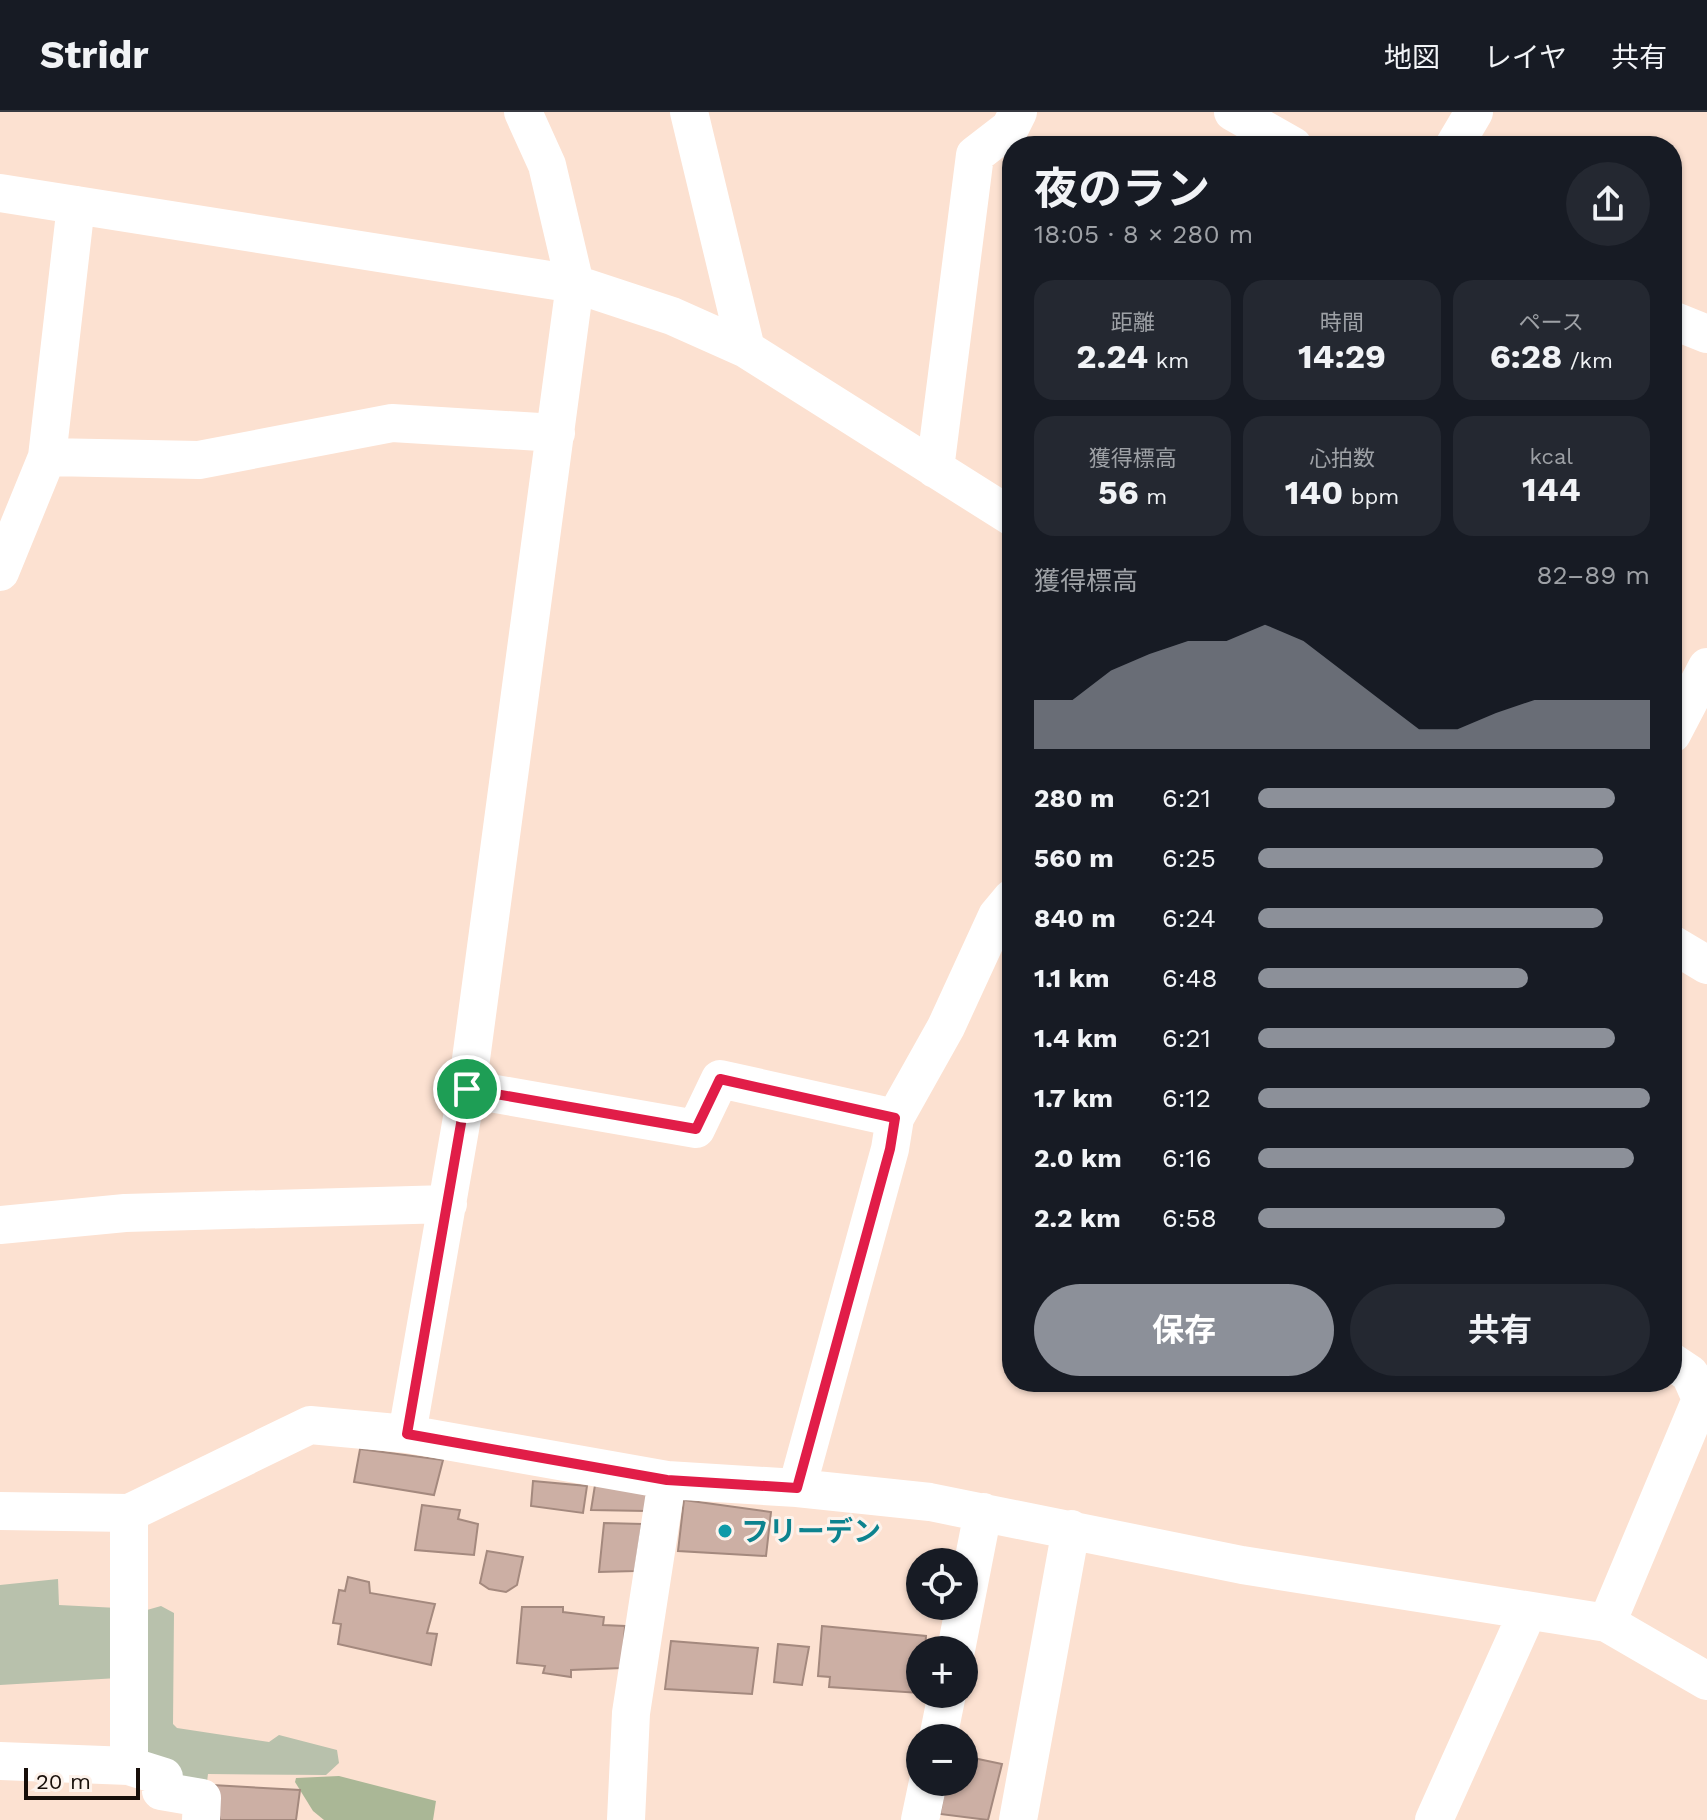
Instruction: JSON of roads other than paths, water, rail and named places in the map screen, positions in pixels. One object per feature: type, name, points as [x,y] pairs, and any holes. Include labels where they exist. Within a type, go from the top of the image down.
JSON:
[{"type":"street","points":[[407,1434],[467,1089],[575,284],[547,165],[523,112]]},
{"type":"street","points":[[689,112],[746,349]]},
{"type":"street","points":[[935,469],[975,155],[1010,128],[1018,112]]},
{"type":"street","points":[[1233,112],[1275,136]]},
{"type":"street","points":[[1460,136],[1474,112]]},
{"type":"street","points":[[0,193],[575,284],[672,316],[746,349],[1002,511]]},
{"type":"street","points":[[0,572],[47,457],[76,205]]},
{"type":"street","points":[[1682,324],[1707,334]]},
{"type":"street","points":[[47,457],[199,460],[392,423],[556,433]]},
{"type":"street","points":[[1682,715],[1707,667]]},
{"type":"street","points":[[797,1488],[890,1149],[895,1118],[946,1027],[1002,910]]},
{"type":"street","points":[[1682,950],[1707,965]]},
{"type":"street","points":[[467,1089],[696,1129],[720,1079],[895,1118]]},
{"type":"street","points":[[0,1225],[125,1213],[448,1204]]},
{"type":"street","points":[[1607,1623],[1701,1399],[1691,1373]]},
{"type":"street","points":[[0,1511],[129,1513],[310,1425],[407,1434],[667,1480],[797,1488],[930,1502],[1242,1565],[1607,1623],[1707,1681]]},
{"type":"street","points":[[626,1820],[631,1713],[667,1480]]},
{"type":"street","points":[[959,1636],[983,1512]]},
{"type":"street","points":[[129,1513],[129,1766]]},
{"type":"street","points":[[1018,1820],[1071,1529]]},
{"type":"street","points":[[1434,1820],[1528,1611]]},
{"type":"street","points":[[0,1761],[129,1766],[164,1777],[161,1791],[202,1798],[201,1820]]},
{"type":"street","points":[[920,1820],[925,1796]]},
{"type":"place","name":"フリーデン","points":[[725,1531]]}]
